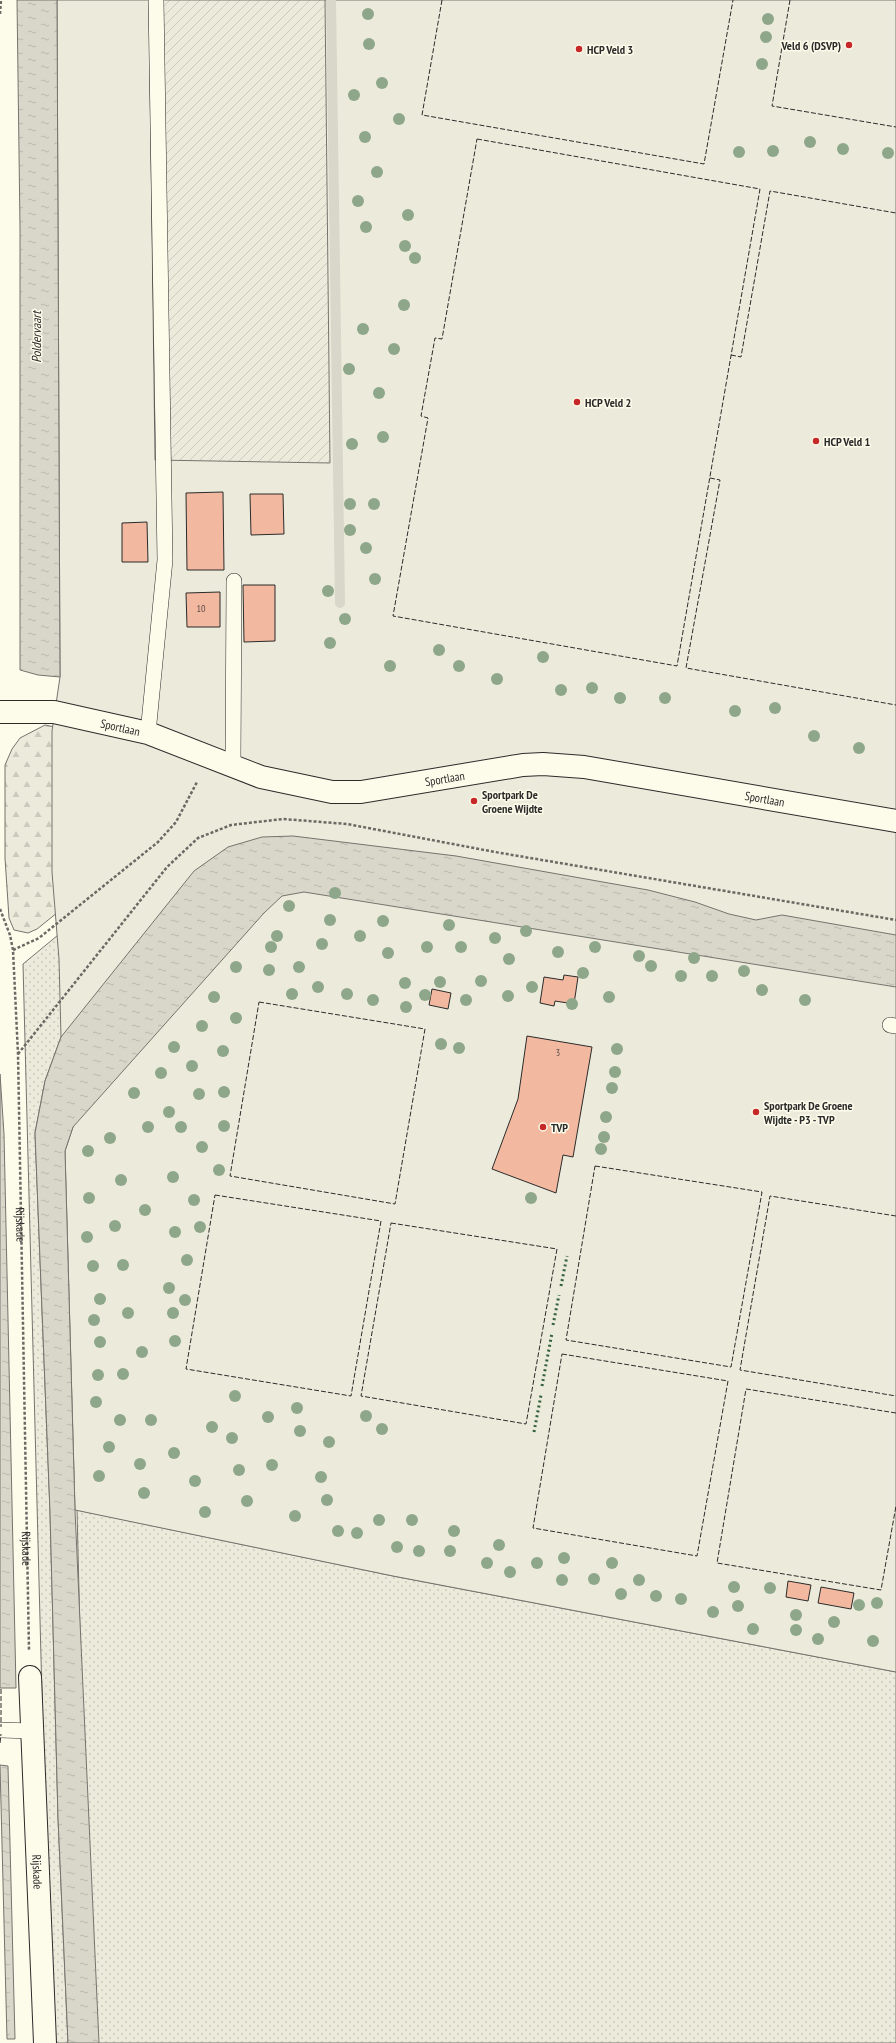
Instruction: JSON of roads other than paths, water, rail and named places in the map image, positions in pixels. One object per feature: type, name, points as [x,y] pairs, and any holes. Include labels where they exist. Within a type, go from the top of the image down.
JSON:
[{"type":"street","name":"Sportlaan","points":[[0,712],[54,712],[148,733],[208,755],[261,777],[332,792],[361,792],[523,765],[543,764],[584,767],[896,822]]},
{"type":"street","name":"Rijskade","points":[[30,1677],[45,2043]]},
{"type":"lane","points":[[148,733],[165,560],[156,0]]},
{"type":"lane","points":[[233,766],[234,581]]},
{"type":"lane","points":[[0,1730],[32,1731]]},
{"type":"water","name":"Poldervaart","points":[[17,0],[57,0],[60,677],[38,675],[20,670],[20,228]]},
{"type":"water","points":[[293,836],[456,856],[648,890],[695,902],[729,914],[756,920],[782,915],[896,935],[896,987],[304,892],[282,896],[264,913],[73,1127],[65,1151],[75,1510],[99,2043],[68,2043],[58,1818],[50,1512],[35,1133],[45,1081],[61,1037],[194,871],[228,847],[262,837]]},
{"type":"water","points":[[0,1074],[4,1134],[16,1688],[0,1688]]},
{"type":"water","points":[[0,1765],[8,1766],[15,2039],[7,2039]]},
{"type":"waterway","points":[[331,0],[340,603]]},
{"type":"place","name":"Veld 6 (DSVP)","points":[[849,45]]},
{"type":"place","name":"HCP Veld 3","points":[[579,49]]},
{"type":"place","name":"HCP Veld 2","points":[[577,402]]},
{"type":"place","name":"HCP Veld 1","points":[[816,441]]},
{"type":"place","name":"Sportpark De Groene Wijdte","points":[[474,801]]},
{"type":"place","name":"Sportpark De Groene Wijdte - P3 - TVP","points":[[756,1112]]},
{"type":"place","name":"TVP","points":[[543,1127]]}]
